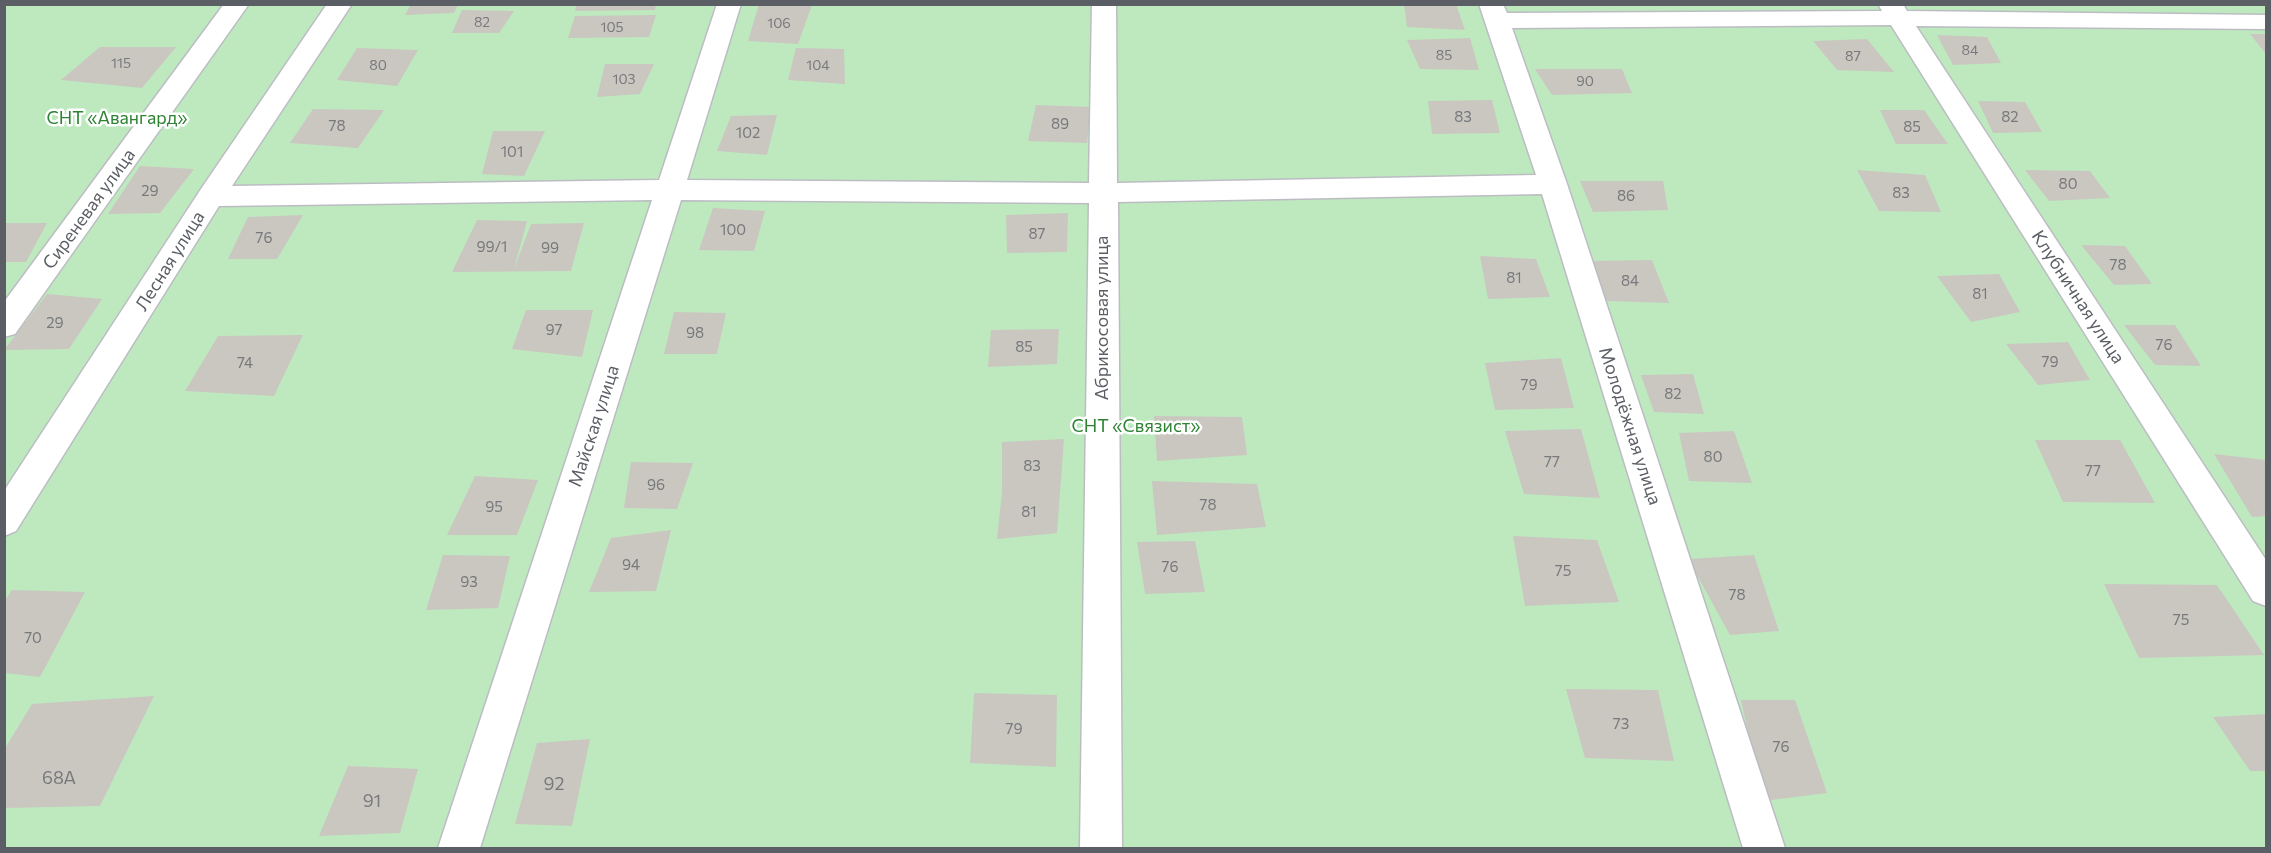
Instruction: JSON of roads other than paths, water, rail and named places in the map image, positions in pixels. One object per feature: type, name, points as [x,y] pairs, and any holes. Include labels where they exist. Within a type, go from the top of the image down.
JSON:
[{"type":"street","name":"Сиреневая улица","points":[[4,326],[237,4]]},
{"type":"street","name":"Лесная улица","points":[[4,521],[211,196],[340,4]]},
{"type":"street","name":"Майская улица","points":[[459,849],[729,4]]},
{"type":"street","name":"Абрикосовая улица","points":[[1101,849],[1104,4]]},
{"type":"street","points":[[1494,13],[1894,11],[2266,22]]},
{"type":"street","name":"Клубничная улица","points":[[1894,11],[2266,590]]},
{"type":"street","name":"Молодёжная улица","points":[[1494,13],[1553,184],[1764,849]]},
{"type":"street","points":[[211,196],[669,190],[1103,193],[1553,184]]},
{"type":"park label","name":"СНТ «Авангард»","points":[[117,118]]},
{"type":"park label","name":"СНТ «Связист»","points":[[1136,426]]}]
